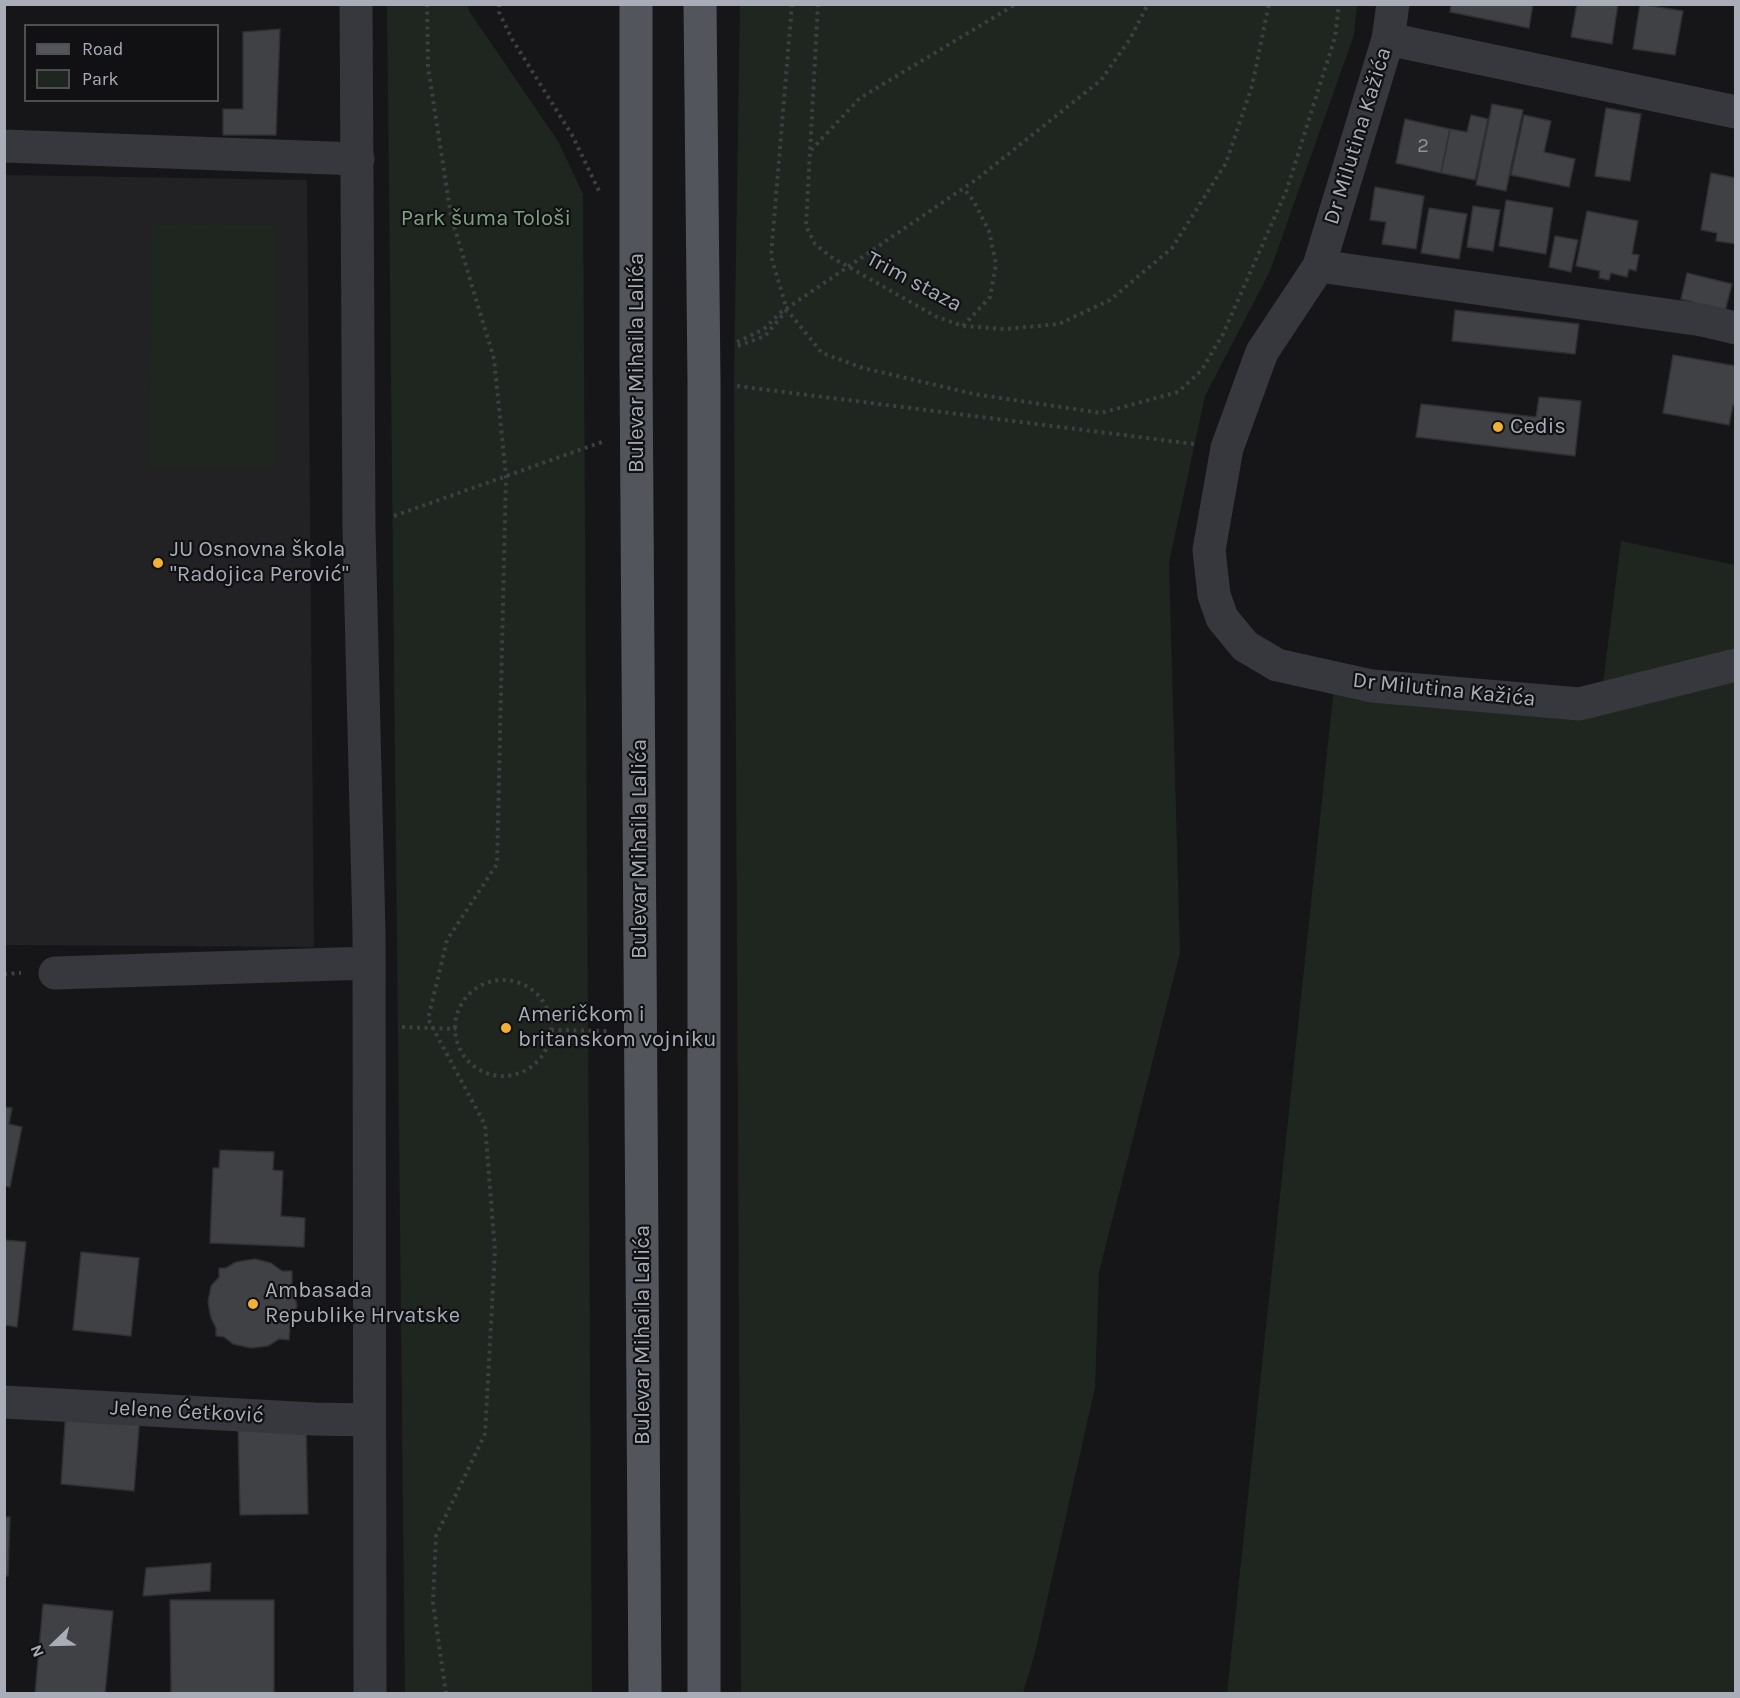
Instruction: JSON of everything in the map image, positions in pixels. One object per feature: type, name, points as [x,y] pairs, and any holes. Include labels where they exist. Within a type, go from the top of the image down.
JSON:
[{"type":"main road","name":"Bulevar Mihaila Lalića","points":[[636,4],[636,365],[645,1694]]},
{"type":"main road","points":[[700,4],[704,370],[704,1694]]},
{"type":"street","points":[[356,4],[359,528],[369,963],[370,1694]]},
{"type":"street","name":"Dr Milutina Kažića","points":[[1393,4],[1388,39],[1318,266],[1262,352],[1227,448],[1209,550],[1214,595],[1222,618],[1245,646],[1276,665],[1371,686],[1579,704],[1736,665]]},
{"type":"street","points":[[1388,39],[1736,112]]},
{"type":"street","points":[[4,146],[358,159]]},
{"type":"street","points":[[1318,266],[1702,320],[1736,328]]},
{"type":"street","points":[[55,973],[369,963]]},
{"type":"street","name":"Jelene Ćetković","points":[[4,1402],[302,1419],[369,1420]]},
{"type":"path","points":[[427,4],[428,67],[451,216],[494,358],[506,476],[497,864],[447,940],[428,1019],[484,1125],[495,1251],[485,1434],[436,1536],[433,1602],[446,1694]]},
{"type":"path","points":[[792,4],[771,256],[787,310],[822,353],[864,368],[974,394],[1101,413],[1178,392],[1201,371],[1224,334],[1287,189],[1335,37],[1340,4]]},
{"type":"path","name":"Trim staza","points":[[818,4],[806,226],[815,244],[831,256],[929,313],[963,326],[1005,329],[1059,324],[1110,300],[1172,248],[1226,164],[1252,86],[1269,4]]},
{"type":"path","points":[[811,150],[860,98],[1016,4]]},
{"type":"path","points":[[736,342],[764,329],[780,313],[963,188],[1101,80],[1130,39],[1148,4]]},
{"type":"path","points":[[963,188],[973,200],[989,231],[996,264],[990,297],[963,326]]},
{"type":"path","points":[[730,350],[765,336],[787,310]]},
{"type":"path","points":[[729,385],[1227,448]]},
{"type":"path","points":[[359,528],[609,439]]},
{"type":"path","points":[[496,980],[512,980],[527,986],[539,996],[548,1009],[551,1030],[550,1041],[543,1055],[532,1067],[518,1074],[503,1076],[487,1073],[474,1066],[463,1054],[456,1040],[459,1008],[468,995],[481,985],[496,980]]},
{"type":"path","points":[[394,1027],[456,1029]]},
{"type":"path","points":[[551,1030],[615,1030]]},
{"type":"shaded area","name":"JU Osnovna škola \"Radojica Perović\"","points":[[5,175],[307,180],[314,947],[5,945]]},
{"type":"green space","name":"Park šuma Tološi","points":[[387,5],[468,5],[469,11],[558,141],[583,194],[592,1693],[405,1693]]},
{"type":"green space","points":[[740,5],[1357,5],[1354,35],[1270,271],[1205,396],[1169,563],[1180,953],[1099,1272],[1095,1388],[1035,1653],[1023,1693],[741,1693],[734,382]]},
{"type":"green space","points":[[152,224],[277,225],[276,469],[150,468]]},
{"type":"green space","points":[[1621,541],[1735,565],[1735,1693],[1227,1694],[1336,668],[1600,707]]},
{"type":"building","points":[[1451,4],[1533,4],[1529,28],[1450,12]]},
{"type":"building","points":[[1577,4],[1618,4],[1612,44],[1571,37]]},
{"type":"building","points":[[1640,4],[1683,11],[1675,55],[1633,49]]},
{"type":"building","points":[[280,29],[276,135],[223,135],[223,109],[243,109],[243,32]]},
{"type":"building","points":[[1492,104],[1523,110],[1506,191],[1476,185]]},
{"type":"building","points":[[1606,108],[1641,114],[1630,181],[1595,176]]},
{"type":"building","points":[[1471,115],[1488,119],[1475,180],[1441,173],[1450,129],[1467,132]]},
{"type":"building","points":[[1524,115],[1551,121],[1544,152],[1575,159],[1569,187],[1511,175]]},
{"type":"building","points":[[1405,119],[1450,129],[1441,173],[1396,163]]},
{"type":"building","points":[[1711,173],[1736,178],[1736,244],[1716,241],[1717,233],[1701,230]]},
{"type":"building","points":[[1375,187],[1424,196],[1416,249],[1382,244],[1386,222],[1370,220]]},
{"type":"building","points":[[1506,200],[1553,208],[1546,254],[1499,246]]},
{"type":"building","points":[[1473,206],[1500,210],[1493,251],[1467,247]]},
{"type":"building","points":[[1429,208],[1467,214],[1459,259],[1421,253]]},
{"type":"building","points":[[1587,211],[1638,221],[1632,254],[1639,255],[1636,271],[1629,269],[1627,277],[1611,273],[1609,280],[1599,278],[1600,271],[1576,266]]},
{"type":"building","points":[[1555,236],[1578,240],[1571,272],[1549,267]]},
{"type":"building","points":[[1687,273],[1732,284],[1725,311],[1681,299]]},
{"type":"building","points":[[1455,310],[1579,324],[1575,354],[1452,341]]},
{"type":"building","points":[[1673,355],[1736,366],[1736,406],[1733,405],[1729,425],[1663,413]]},
{"type":"building","name":"Cedis","points":[[1539,397],[1581,401],[1575,456],[1416,437],[1421,404],[1536,417]]},
{"type":"building","points":[[4,1107],[12,1108],[9,1124],[22,1127],[10,1187],[4,1186]]},
{"type":"building","points":[[220,1150],[274,1152],[273,1170],[283,1171],[281,1216],[305,1218],[304,1247],[210,1243],[213,1168],[219,1168]]},
{"type":"building","points":[[4,1240],[26,1242],[17,1327],[4,1325]]},
{"type":"building","points":[[81,1252],[139,1258],[131,1336],[73,1330]]},
{"type":"building","name":"Ambasada Republike Hrvatske","points":[[255,1259],[271,1263],[282,1271],[292,1271],[292,1284],[297,1306],[289,1340],[279,1339],[268,1346],[251,1348],[233,1344],[224,1337],[216,1336],[216,1328],[211,1318],[208,1302],[211,1286],[219,1277],[219,1268]]},
{"type":"building","points":[[66,1409],[140,1415],[134,1491],[61,1484]]},
{"type":"building","points":[[306,1423],[308,1514],[240,1515],[238,1425]]},
{"type":"building","points":[[4,1517],[10,1517],[8,1576],[4,1576]]},
{"type":"building","points":[[211,1563],[210,1591],[143,1596],[146,1568]]},
{"type":"building","points":[[170,1600],[274,1600],[274,1694],[171,1694]]},
{"type":"building","points":[[43,1604],[113,1611],[105,1694],[35,1694]]},
{"type":"place","name":"Cedis","points":[[1498,427]]},
{"type":"place","name":"JU Osnovna škola \"Radojica Perović\"","points":[[158,563]]},
{"type":"place","name":"Američkom i britanskom vojniku","points":[[506,1028]]},
{"type":"place","name":"Ambasada Republike Hrvatske","points":[[253,1304]]}]
